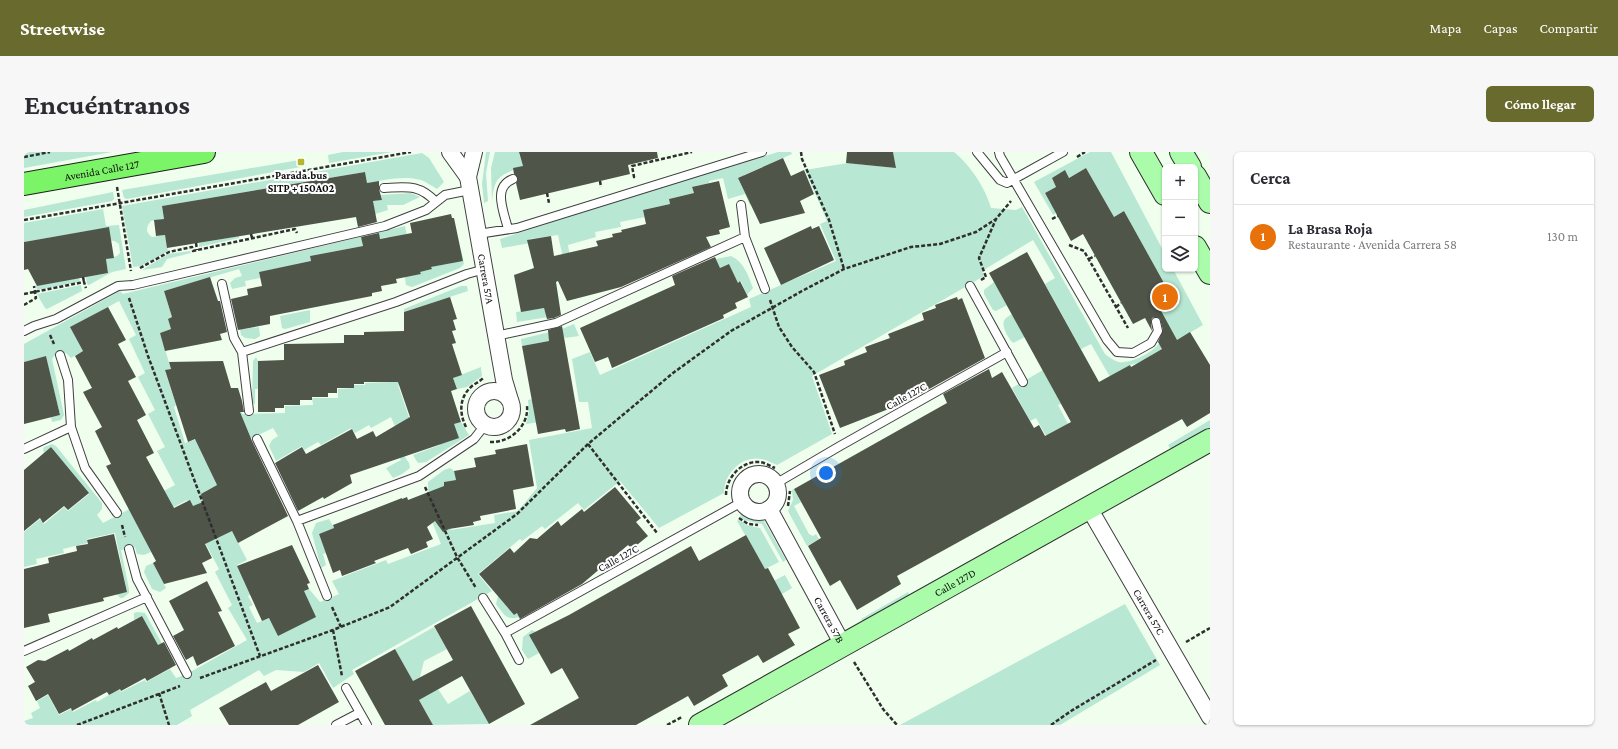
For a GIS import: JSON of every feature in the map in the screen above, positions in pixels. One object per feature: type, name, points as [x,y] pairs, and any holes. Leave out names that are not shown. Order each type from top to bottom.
[{"type":"main road","name":"Avenida Calle 127","points":[[24,184],[204,152]]},
{"type":"street","name":"Carrera 57A","points":[[450,152],[469,183]]},
{"type":"street","name":"Carrera 57A","points":[[474,152],[469,183],[504,380],[512,412],[507,422],[496,427],[485,425]]},
{"type":"street","points":[[1141,152],[1162,189]]},
{"type":"street","points":[[1181,152],[1188,164]]},
{"type":"street","points":[[1198,181],[1210,202]]},
{"type":"street","points":[[1198,252],[1210,273]]},
{"type":"street","points":[[485,425],[477,416],[476,404],[483,394],[498,386],[504,380]]},
{"type":"street","points":[[489,391],[495,390],[501,392],[510,400]]},
{"type":"street","name":"Calle 127D","points":[[700,725],[1210,440]]},
{"type":"street","points":[[761,475],[767,476],[776,486],[777,499],[774,505],[763,512],[757,512],[745,507],[742,502],[740,489],[743,482],[748,478],[761,475]]},
{"type":"street","name":"Carrera 57C","points":[[1089,508],[1173,650],[1210,717]]},
{"type":"street","name":"Carrera 57B","points":[[769,509],[843,645]]},
{"type":"lane","points":[[478,234],[521,227],[762,152]]},
{"type":"lane","points":[[977,152],[1000,180],[1007,183],[1063,152]]},
{"type":"lane","points":[[999,152],[1107,340],[1117,352],[1133,353],[1151,343],[1158,331],[1156,322]]},
{"type":"lane","points":[[508,229],[501,202],[502,190],[505,183],[513,179]]},
{"type":"lane","points":[[24,331],[56,319],[118,286],[129,286],[385,226],[426,210],[445,195],[469,183]]},
{"type":"lane","points":[[384,188],[410,187],[420,189],[436,202]]},
{"type":"lane","points":[[741,205],[745,237],[766,289]]},
{"type":"lane","points":[[496,336],[556,323],[745,237]]},
{"type":"lane","points":[[242,352],[396,302],[467,274],[485,269]]},
{"type":"lane","points":[[222,284],[234,338],[242,352],[249,411]]},
{"type":"lane","points":[[970,286],[1023,382]]},
{"type":"lane","name":"Calle 127C","points":[[776,486],[782,480],[840,446],[1007,352]]},
{"type":"lane","points":[[60,355],[68,380],[71,427],[85,468],[117,513]]},
{"type":"lane","points":[[297,521],[419,476],[474,440],[485,425]]},
{"type":"lane","points":[[24,449],[71,427]]},
{"type":"lane","points":[[258,439],[297,521],[327,596]]},
{"type":"lane","name":"Calle 127C","points":[[505,633],[742,502]]},
{"type":"lane","points":[[129,549],[137,579],[187,674]]},
{"type":"lane","points":[[24,651],[147,597]]},
{"type":"lane","points":[[482,598],[505,633],[520,660]]},
{"type":"lane","points":[[346,688],[358,712],[367,725]]},
{"type":"lane","points":[[336,725],[358,712]]},
{"type":"path","points":[[24,157],[50,152]]},
{"type":"path","points":[[24,220],[411,152]]},
{"type":"path","points":[[628,179],[634,177],[632,166],[652,160],[692,152]]},
{"type":"path","points":[[801,152],[802,159],[829,220],[844,269]]},
{"type":"path","points":[[1072,159],[1085,152]]},
{"type":"path","points":[[600,181],[601,188]]},
{"type":"path","points":[[594,190],[608,185]]},
{"type":"path","points":[[543,205],[550,203],[547,193]]},
{"type":"path","points":[[970,286],[986,276],[979,258],[996,219],[1009,202],[1023,194]]},
{"type":"path","points":[[120,206],[131,270],[129,298],[148,356],[260,656]]},
{"type":"path","points":[[1048,212],[1055,225]]},
{"type":"path","points":[[1052,219],[1058,216]]},
{"type":"path","points":[[197,679],[341,627],[390,606],[517,514],[588,444],[673,373],[731,331],[844,269],[911,247],[940,244],[976,232],[996,219]]},
{"type":"path","points":[[125,271],[140,268],[169,252],[192,247],[193,251],[295,229],[296,233],[300,232],[299,226]]},
{"type":"path","points":[[196,243],[198,250]]},
{"type":"path","points":[[1066,244],[1084,251],[1128,328]]},
{"type":"path","points":[[1089,259],[1095,256]]},
{"type":"path","points":[[83,277],[85,288],[92,285]]},
{"type":"path","points":[[24,294],[84,282]]},
{"type":"path","points":[[24,305],[36,298],[34,286]]},
{"type":"path","points":[[123,297],[129,298],[136,296]]},
{"type":"path","points":[[1116,307],[1121,304]]},
{"type":"path","points":[[772,308],[779,327],[792,347],[814,372],[840,446]]},
{"type":"path","points":[[56,331],[49,335],[60,355]]},
{"type":"path","points":[[588,444],[655,531],[667,543]]},
{"type":"path","points":[[419,476],[457,557],[482,598]]},
{"type":"path","points":[[117,513],[129,549]]},
{"type":"path","points":[[327,596],[341,627]]},
{"type":"path","points":[[1051,725],[1071,711],[1210,628]]},
{"type":"path","points":[[333,630],[343,681],[346,688]]},
{"type":"path","name":"Carrera 57B","points":[[843,645],[883,709],[897,725]]},
{"type":"path","points":[[77,725],[184,684]]},
{"type":"path","points":[[159,694],[169,725]]},
{"type":"green space","points":[[24,152],[112,152],[24,168]]},
{"type":"green space","points":[[343,152],[392,152],[329,163],[328,155]]},
{"type":"green space","points":[[486,152],[490,152],[486,173],[488,201],[484,203],[482,184]]},
{"type":"green space","points":[[495,152],[521,152],[519,153],[523,166],[500,178],[494,187],[492,203],[491,168]]},
{"type":"green space","points":[[778,152],[791,152],[792,154],[744,175],[756,202],[750,205],[745,194],[728,199],[723,178],[709,181],[709,183],[692,188],[694,193],[669,199],[670,204],[643,210],[645,217],[620,222],[621,227],[595,232],[596,237],[568,245],[572,268],[568,281],[558,235],[529,239],[530,243],[502,248],[500,239]]},
{"type":"green space","points":[[893,152],[954,152],[966,163],[981,184],[991,208],[1016,210],[1022,207],[1105,354],[1115,361],[1124,362],[1138,358],[1156,347],[1164,334],[1160,309],[1174,301],[1124,211],[1114,217],[1086,168],[1069,178],[1065,171],[1052,178],[1056,187],[1045,193],[1056,213],[1053,215],[1034,182],[1090,152],[1111,152],[1162,248],[1162,272],[1175,272],[1203,325],[1138,363],[1130,365],[1110,377],[1091,344],[1081,349],[1045,284],[1055,278],[1033,240],[982,271],[984,276],[812,376],[832,434],[777,465],[764,459],[755,458],[741,463],[731,472],[727,479],[724,493],[659,528],[620,481],[584,510],[578,503],[545,529],[542,526],[522,541],[520,539],[478,574],[492,591],[352,670],[354,674],[333,688],[319,663],[304,672],[276,670],[264,676],[259,670],[190,710],[192,716],[177,725],[24,725],[24,721],[33,718],[31,713],[40,708],[37,701],[48,695],[59,715],[71,709],[73,712],[96,700],[97,702],[119,689],[121,692],[145,680],[146,682],[170,669],[176,678],[187,674],[247,640],[228,608],[232,605],[215,572],[219,569],[202,537],[205,535],[187,500],[138,526],[151,552],[144,555],[137,554],[135,547],[121,550],[129,589],[129,593],[123,598],[120,598],[117,594],[127,592],[115,533],[87,539],[87,543],[63,549],[64,553],[36,559],[37,564],[24,567],[24,532],[40,519],[44,524],[64,507],[68,511],[89,494],[51,447],[44,453],[44,447],[52,444],[56,446],[102,503],[102,509],[97,515],[103,523],[175,485],[157,451],[165,447],[148,414],[155,410],[138,377],[145,373],[129,339],[136,335],[119,301],[71,327],[83,351],[71,358],[66,353],[54,356],[52,359],[64,415],[61,420],[52,422],[51,417],[60,415],[46,356],[24,362],[24,344],[120,291],[123,294],[405,226],[407,236],[389,241],[388,237],[362,242],[363,246],[310,256],[311,262],[259,272],[260,278],[245,281],[246,286],[232,289],[230,283],[235,278],[242,276],[239,269],[164,291],[172,317],[168,319],[171,329],[160,333],[171,369],[165,371],[176,405],[174,407],[185,443],[237,426],[241,405],[242,414],[285,413],[285,406],[313,405],[312,398],[338,398],[338,389],[354,388],[354,385],[365,385],[365,383],[391,382],[391,376],[407,382],[398,385],[412,426],[397,431],[391,417],[371,428],[369,425],[355,433],[351,428],[321,445],[318,442],[304,450],[302,446],[276,461],[269,446],[272,440],[278,436],[273,428],[206,460],[217,485],[206,491],[232,531],[247,560],[237,565],[239,570],[259,590],[248,596],[253,605],[249,607],[257,623],[269,618],[304,591],[309,589],[320,602],[339,594],[332,581],[386,560],[388,564],[441,544],[429,514],[428,482],[444,470],[450,468],[454,471],[456,480],[444,482],[451,530],[495,523],[494,515],[518,511],[537,488],[529,440],[592,428],[588,402],[579,402],[572,359],[590,352],[600,375],[751,307],[749,299],[836,261],[820,224],[827,221],[805,170],[848,163],[896,168]]},
{"type":"green space","points":[[422,153],[429,158],[444,182],[437,189],[421,180],[408,178],[394,178],[367,183],[365,172],[162,206],[164,219],[151,221],[147,229],[148,233],[152,237],[165,235],[168,251],[141,266],[133,267],[122,206]]},
{"type":"green space","points":[[305,159],[306,166],[127,199],[124,198],[122,190]]},
{"type":"green space","points":[[113,192],[114,199],[112,201],[24,217],[24,210]]},
{"type":"green space","points":[[411,193],[420,197],[403,205],[387,205],[388,210],[375,214],[373,201],[382,200],[381,195]]},
{"type":"green space","points":[[103,209],[106,226],[119,225],[126,269],[112,272],[89,285],[87,284],[86,277],[108,273],[106,259],[117,256],[120,253],[119,244],[117,242],[111,240],[101,241],[99,229],[24,242],[24,223]]},
{"type":"green space","points":[[239,236],[239,238],[199,247],[199,243]]},
{"type":"green space","points":[[461,250],[464,264],[460,268],[412,287],[406,285],[403,265],[410,276],[420,274],[420,272],[431,269],[431,267],[451,263],[449,253]]},
{"type":"green space","points":[[190,251],[191,253],[167,259],[162,267],[142,270],[168,254]]},
{"type":"green space","points":[[731,256],[742,265],[749,278],[753,288],[747,295],[741,281],[738,283],[729,264],[720,268],[716,259]]},
{"type":"green space","points":[[79,278],[80,282],[37,290],[36,286]]},
{"type":"green space","points":[[994,282],[1007,305],[996,311],[993,310],[984,294],[984,290]]},
{"type":"green space","points":[[81,285],[82,291],[47,309],[37,294]]},
{"type":"green space","points":[[461,286],[467,286],[468,291],[404,312],[404,309]]},
{"type":"green space","points":[[544,308],[544,310],[559,308],[561,315],[517,322],[516,312]]},
{"type":"green space","points":[[237,309],[239,309],[243,329],[259,327],[260,336],[255,339],[245,338],[241,335]]},
{"type":"green space","points":[[310,310],[310,322],[285,329],[282,328],[280,316]]},
{"type":"green space","points":[[1012,314],[1025,337],[1013,343],[1007,335],[1003,325],[1004,320]]},
{"type":"green space","points":[[574,324],[579,336],[549,338],[549,341],[522,346],[521,339],[562,329]]},
{"type":"green space","points":[[256,357],[258,361],[258,389],[255,389],[255,404],[252,403],[253,361]]},
{"type":"green space","points":[[481,367],[482,376],[467,387],[457,389],[453,378]]},
{"type":"green space","points":[[1043,370],[1061,404],[1058,405],[1068,424],[1046,436],[1036,418],[1030,421],[1012,388]]},
{"type":"green space","points":[[532,399],[540,422],[526,424],[529,412],[528,400]]},
{"type":"green space","points":[[1210,420],[1210,428],[1171,450],[1168,445]]},
{"type":"green space","points":[[461,422],[469,435],[426,462],[418,463],[413,455],[440,445],[440,442],[454,424]]},
{"type":"green space","points":[[394,441],[409,463],[410,468],[393,478],[386,468],[401,460],[391,442]]},
{"type":"green space","points":[[794,489],[801,502],[794,506],[809,534],[813,536],[816,534],[819,539],[807,546],[788,511],[793,500],[792,490]]},
{"type":"green space","points":[[742,512],[750,518],[763,519],[786,560],[783,562],[762,524],[744,520],[740,516]]},
{"type":"green space","points":[[329,519],[334,528],[319,534],[326,553],[323,554],[326,565],[321,568],[312,533],[316,523]]},
{"type":"green space","points":[[739,519],[746,525],[760,528],[779,562],[765,569],[737,521]]},
{"type":"green space","points":[[153,563],[166,588],[160,592],[152,589],[144,572],[146,566]]},
{"type":"green space","points":[[785,575],[792,588],[782,594],[762,587]]},
{"type":"green space","points":[[908,592],[910,597],[863,622],[861,619]]},
{"type":"green space","points":[[498,596],[514,615],[521,609],[523,616],[510,618],[504,615],[496,604]]},
{"type":"green space","points":[[1125,604],[1160,665],[1060,725],[900,725]]},
{"type":"green space","points":[[134,613],[145,613],[174,665],[170,668],[142,616],[134,620]]},
{"type":"green space","points":[[434,627],[447,649],[424,661],[420,677],[413,681],[395,649]]},
{"type":"green space","points":[[532,630],[536,632],[530,636],[539,653],[528,659],[522,650],[523,637]]},
{"type":"green space","points":[[438,689],[448,704],[470,691],[489,724],[433,725],[419,700]]},
{"type":"building","points":[[519,152],[657,152],[658,158],[628,165],[630,174],[520,200],[516,183],[518,179],[514,174],[513,168],[523,166]]},
{"type":"building","points":[[847,152],[893,152],[896,168],[846,163]]},
{"type":"building","points":[[783,158],[791,176],[804,170],[814,194],[800,201],[805,213],[760,224],[738,178]]},
{"type":"building","points":[[1086,168],[1114,217],[1124,211],[1174,301],[1160,309],[1177,340],[1190,332],[1210,365],[1210,413],[1187,427],[1182,419],[897,576],[901,584],[857,610],[840,580],[830,586],[808,546],[821,538],[794,489],[947,403],[943,394],[989,369],[992,378],[1002,372],[1034,428],[1039,425],[1045,436],[1071,422],[989,273],[1027,252],[1099,382],[1130,365],[1131,367],[1162,349],[1158,342],[1163,330],[1160,319],[1155,317],[1152,318],[1152,331],[1145,318],[1133,324],[1083,234],[1071,241],[1045,193],[1056,187],[1052,178],[1065,170],[1069,178]]},
{"type":"building","points":[[365,172],[367,183],[379,181],[379,189],[382,200],[373,201],[377,222],[358,227],[356,217],[167,248],[165,235],[156,236],[154,220],[164,219],[162,206]]},
{"type":"building","points":[[719,181],[730,227],[719,230],[720,234],[706,237],[711,247],[621,287],[567,301],[558,281],[556,282],[561,315],[547,319],[544,308],[521,312],[514,275],[534,268],[527,240],[551,236],[554,256],[598,246],[596,241],[613,237],[612,234],[622,232],[621,230],[646,224],[643,210],[670,204],[669,199],[694,193],[692,187]]},
{"type":"building","points":[[451,214],[452,218],[454,218],[463,261],[431,267],[432,269],[420,272],[421,274],[396,279],[397,283],[381,286],[382,291],[372,293],[372,296],[270,316],[270,324],[238,330],[231,299],[248,295],[247,289],[262,286],[259,272],[311,261],[310,256],[363,246],[361,237],[379,233],[380,239],[412,233],[410,223]]},
{"type":"building","points":[[811,226],[812,229],[819,226],[834,260],[781,285],[764,248]]},
{"type":"building","points":[[109,227],[114,258],[106,259],[108,273],[37,286],[28,269],[24,270],[24,242]]},
{"type":"building","points":[[715,257],[720,268],[729,264],[738,283],[740,281],[748,297],[735,303],[737,308],[723,315],[724,318],[612,368],[608,357],[595,362],[580,328],[675,285],[672,276]]},
{"type":"building","points":[[210,277],[218,301],[220,301],[227,332],[220,334],[222,340],[165,351],[160,333],[171,329],[168,319],[172,317],[164,291]]},
{"type":"building","points":[[450,297],[457,319],[453,320],[456,330],[452,331],[456,343],[452,344],[462,375],[453,378],[457,389],[451,391],[461,422],[454,424],[459,438],[350,475],[352,483],[324,499],[323,497],[298,511],[275,463],[302,447],[306,454],[352,429],[357,439],[373,431],[376,437],[410,417],[398,382],[364,382],[364,384],[354,384],[354,388],[337,388],[337,393],[328,393],[328,397],[312,397],[312,400],[300,400],[300,405],[284,405],[284,408],[275,408],[275,412],[258,412],[258,361],[284,360],[284,344],[344,343],[344,335],[364,335],[364,332],[404,331],[404,312]]},
{"type":"building","points":[[957,297],[958,300],[962,298],[985,358],[904,403],[840,428],[819,375],[845,365],[844,361],[867,352],[865,347],[890,338],[888,334],[924,320],[922,313],[936,308],[935,305]]},
{"type":"building","points":[[108,307],[126,340],[118,344],[136,377],[128,381],[146,415],[137,420],[154,453],[146,457],[174,508],[190,500],[193,506],[203,502],[201,494],[217,485],[195,439],[188,442],[165,370],[171,369],[169,362],[223,361],[231,388],[238,388],[244,412],[240,412],[252,441],[288,516],[238,543],[232,531],[205,544],[212,558],[202,563],[207,573],[164,584],[153,563],[156,561],[106,466],[111,464],[95,431],[102,427],[83,392],[92,388],[75,356],[83,351],[70,327]]},
{"type":"building","points":[[562,326],[580,429],[566,432],[565,429],[538,434],[522,346],[549,341],[548,330]]},
{"type":"building","points":[[46,356],[60,415],[24,424],[24,362]]},
{"type":"building","points":[[527,444],[534,486],[513,490],[516,509],[480,516],[481,520],[473,522],[474,525],[449,529],[443,532],[435,521],[427,527],[433,539],[426,542],[428,547],[411,554],[408,548],[374,561],[376,563],[342,576],[340,570],[333,573],[319,534],[334,528],[333,525],[402,498],[407,497],[408,500],[444,486],[444,482],[456,480],[454,471],[476,467],[474,458],[496,454],[495,450]]},
{"type":"building","points":[[51,447],[89,493],[68,510],[64,506],[43,523],[40,518],[24,531],[24,470]]},
{"type":"building","points":[[615,487],[641,518],[636,522],[648,536],[632,549],[628,545],[582,584],[520,619],[517,613],[514,615],[479,574],[510,548],[514,553],[530,538],[537,539],[558,521],[561,526],[582,509],[584,512]]},
{"type":"building","points":[[114,534],[127,592],[103,598],[104,601],[48,614],[50,622],[24,628],[24,569],[49,563],[48,558],[77,551],[76,546],[88,544],[87,540]]},
{"type":"building","points":[[746,535],[765,569],[768,568],[800,628],[788,634],[795,645],[763,663],[758,655],[722,675],[728,686],[694,706],[688,696],[636,725],[530,725],[579,698],[562,668],[551,674],[529,635],[569,615],[691,546],[699,561]]},
{"type":"building","points":[[292,545],[310,583],[307,584],[309,589],[304,591],[316,617],[278,636],[269,618],[262,621],[237,566]]},
{"type":"building","points":[[207,581],[222,611],[218,612],[235,646],[197,666],[193,656],[186,660],[173,636],[184,630],[169,601]]},
{"type":"building","points":[[471,606],[525,704],[489,724],[462,676],[419,700],[433,725],[385,725],[355,671],[395,649],[413,681],[453,660],[434,626]]},
{"type":"building","points":[[142,616],[158,645],[164,642],[176,665],[147,681],[145,678],[121,691],[120,689],[109,695],[107,692],[72,711],[71,708],[59,714],[48,694],[36,701],[28,686],[35,682],[26,667],[38,660],[45,661],[68,649],[69,651],[92,638],[93,640],[117,627],[118,629]]},
{"type":"building","points":[[318,665],[339,702],[298,725],[229,725],[219,708],[266,682],[271,691]]},
{"type":"place","name":"Parada.bus SITP + 150A02","points":[[301,162]]},
{"type":"place","name":"La Brasa Roja","points":[[1165,297]]}]
